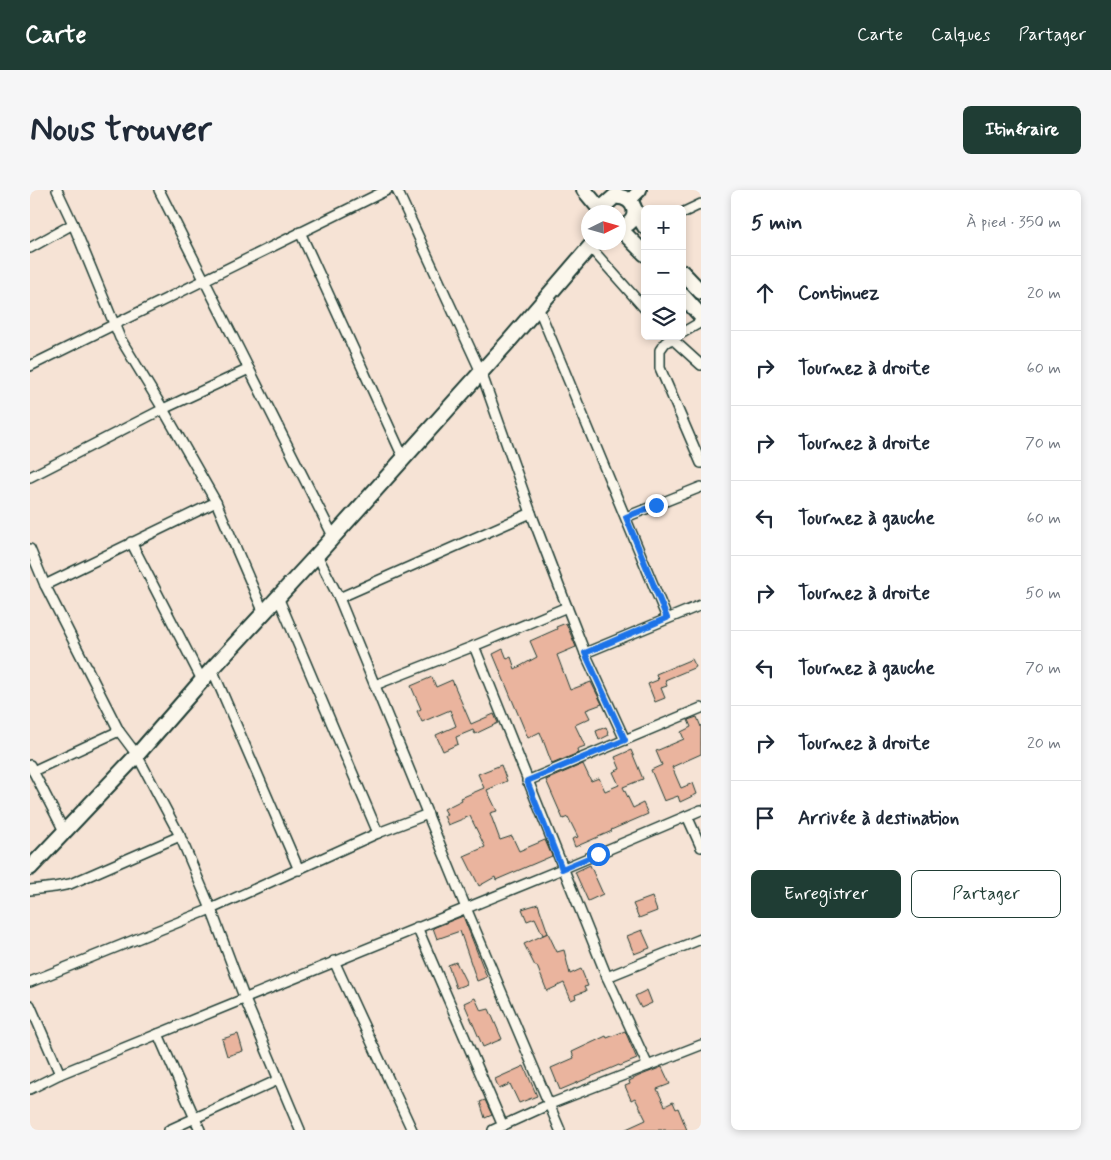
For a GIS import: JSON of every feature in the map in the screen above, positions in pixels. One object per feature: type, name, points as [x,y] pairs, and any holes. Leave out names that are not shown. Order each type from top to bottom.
[{"type":"main road","points":[[584,190],[596,205]]},
{"type":"main road","points":[[607,205],[609,200],[625,199],[640,190]]},
{"type":"main road","points":[[625,199],[641,221]]},
{"type":"main road","points":[[625,199],[633,220],[626,226]]},
{"type":"main road","points":[[626,235],[641,250]]},
{"type":"main road","points":[[30,868],[137,755],[212,668],[318,554],[588,250]]},
{"type":"main road","points":[[686,276],[701,292]]},
{"type":"main road","points":[[686,299],[701,316]]},
{"type":"street","points":[[57,190],[120,338],[216,502],[264,613]]},
{"type":"street","points":[[159,190],[333,536]]},
{"type":"street","points":[[30,366],[387,190]]},
{"type":"street","points":[[397,190],[481,372],[530,513],[585,653],[625,740]]},
{"type":"street","points":[[686,211],[701,204]]},
{"type":"street","points":[[30,248],[73,224]]},
{"type":"street","points":[[300,232],[403,458]]},
{"type":"street","points":[[596,250],[641,304]]},
{"type":"street","points":[[538,307],[667,618]]},
{"type":"street","points":[[686,330],[701,322]]},
{"type":"street","points":[[669,340],[660,350],[660,368],[701,463]]},
{"type":"street","points":[[675,340],[701,365]]},
{"type":"street","points":[[30,477],[163,409],[249,369]]},
{"type":"street","points":[[626,517],[701,487]]},
{"type":"street","points":[[45,585],[216,502]]},
{"type":"street","points":[[339,598],[530,513]]},
{"type":"street","points":[[131,542],[202,680]]},
{"type":"street","points":[[30,549],[45,585],[119,731],[137,755],[180,836],[211,909],[244,997],[300,1130]]},
{"type":"street","points":[[318,554],[339,598],[466,908],[560,1130]]},
{"type":"street","points":[[278,597],[378,833]]},
{"type":"street","points":[[585,653],[701,605]]},
{"type":"street","points":[[375,685],[474,646],[567,606]]},
{"type":"street","points":[[474,646],[562,869],[607,977],[648,1066]]},
{"type":"street","points":[[212,668],[299,870]]},
{"type":"street","points":[[527,781],[701,708]]},
{"type":"street","points":[[64,831],[32,768],[119,731]]},
{"type":"street","points":[[30,1089],[60,1074],[244,997],[562,869],[701,810]]},
{"type":"street","points":[[30,982],[211,909],[378,833],[428,814]]},
{"type":"street","points":[[687,816],[701,847]]},
{"type":"street","points":[[30,890],[70,884],[180,836]]},
{"type":"street","points":[[417,927],[503,1126]]},
{"type":"street","points":[[607,977],[701,939]]},
{"type":"street","points":[[334,961],[412,1130]]},
{"type":"street","points":[[30,1005],[60,1074]]},
{"type":"street","points":[[158,1034],[200,1130]]},
{"type":"street","points":[[493,1130],[550,1104],[701,1045]]},
{"type":"street","points":[[169,1130],[278,1080]]},
{"type":"building","points":[[566,623],[576,647],[557,655],[570,690],[591,682],[602,704],[586,710],[590,718],[575,725],[585,746],[577,749],[578,753],[552,764],[540,732],[528,738],[493,654],[503,649],[507,659],[511,657],[515,669],[537,657],[530,641]]},
{"type":"building","points":[[692,659],[696,667],[665,680],[667,686],[661,688],[665,698],[655,702],[648,684],[658,680],[656,674]]},
{"type":"building","points":[[432,677],[436,687],[452,680],[471,724],[494,714],[498,723],[475,734],[473,730],[456,737],[458,744],[443,751],[436,735],[456,726],[450,710],[422,722],[417,711],[421,709],[411,686]]},
{"type":"building","points":[[697,717],[701,727],[701,754],[672,767],[681,788],[693,783],[697,794],[680,802],[678,796],[664,801],[651,770],[662,765],[656,751],[684,739],[681,732],[691,727],[688,720]]},
{"type":"building","points":[[606,727],[609,735],[599,740],[596,731]]},
{"type":"building","points":[[631,750],[643,779],[623,787],[633,808],[643,803],[648,814],[575,847],[572,839],[578,837],[568,817],[563,819],[546,780],[583,764],[591,781],[599,778],[605,791],[619,785],[613,772],[620,769],[615,757]]},
{"type":"building","points":[[501,765],[507,781],[487,790],[497,811],[490,813],[500,840],[512,836],[519,851],[545,840],[552,856],[496,880],[495,877],[479,886],[464,856],[485,847],[470,816],[448,825],[444,816],[447,814],[444,809],[462,800],[461,798],[484,788],[478,774]]},
{"type":"building","points":[[590,865],[603,894],[588,901],[575,872]]},
{"type":"building","points":[[652,897],[657,911],[639,918],[633,904]]},
{"type":"building","points":[[538,904],[548,933],[543,935],[535,918],[527,921],[522,909]]},
{"type":"building","points":[[463,916],[487,977],[477,981],[460,931],[437,939],[433,928]]},
{"type":"building","points":[[642,930],[650,948],[634,954],[627,936]]},
{"type":"building","points":[[548,933],[557,952],[564,950],[570,974],[581,969],[588,986],[584,987],[586,991],[575,995],[576,998],[571,1000],[564,983],[547,991],[537,966],[535,966],[524,944]]},
{"type":"building","points":[[456,962],[467,984],[456,988],[448,965]]},
{"type":"building","points":[[647,990],[652,1003],[641,1008],[635,996]]},
{"type":"building","points":[[475,998],[481,1011],[489,1009],[502,1039],[483,1047],[464,1003]]},
{"type":"building","points":[[625,1031],[637,1059],[560,1090],[551,1068],[574,1058],[572,1052],[606,1036],[607,1038]]},
{"type":"building","points":[[238,1034],[243,1051],[227,1056],[222,1039]]},
{"type":"building","points":[[524,1066],[537,1096],[519,1103],[510,1084],[499,1089],[495,1079]]},
{"type":"building","points":[[662,1067],[670,1084],[657,1089],[665,1106],[673,1102],[676,1109],[678,1108],[687,1130],[624,1130],[646,1120],[635,1098],[631,1100],[625,1086],[630,1084],[629,1081]]},
{"type":"building","points":[[485,1100],[492,1115],[485,1118],[480,1102]]},
{"type":"route","points":[[598,854],[562,869],[527,781],[625,740],[585,653],[667,618],[626,517],[656,505]]}]
